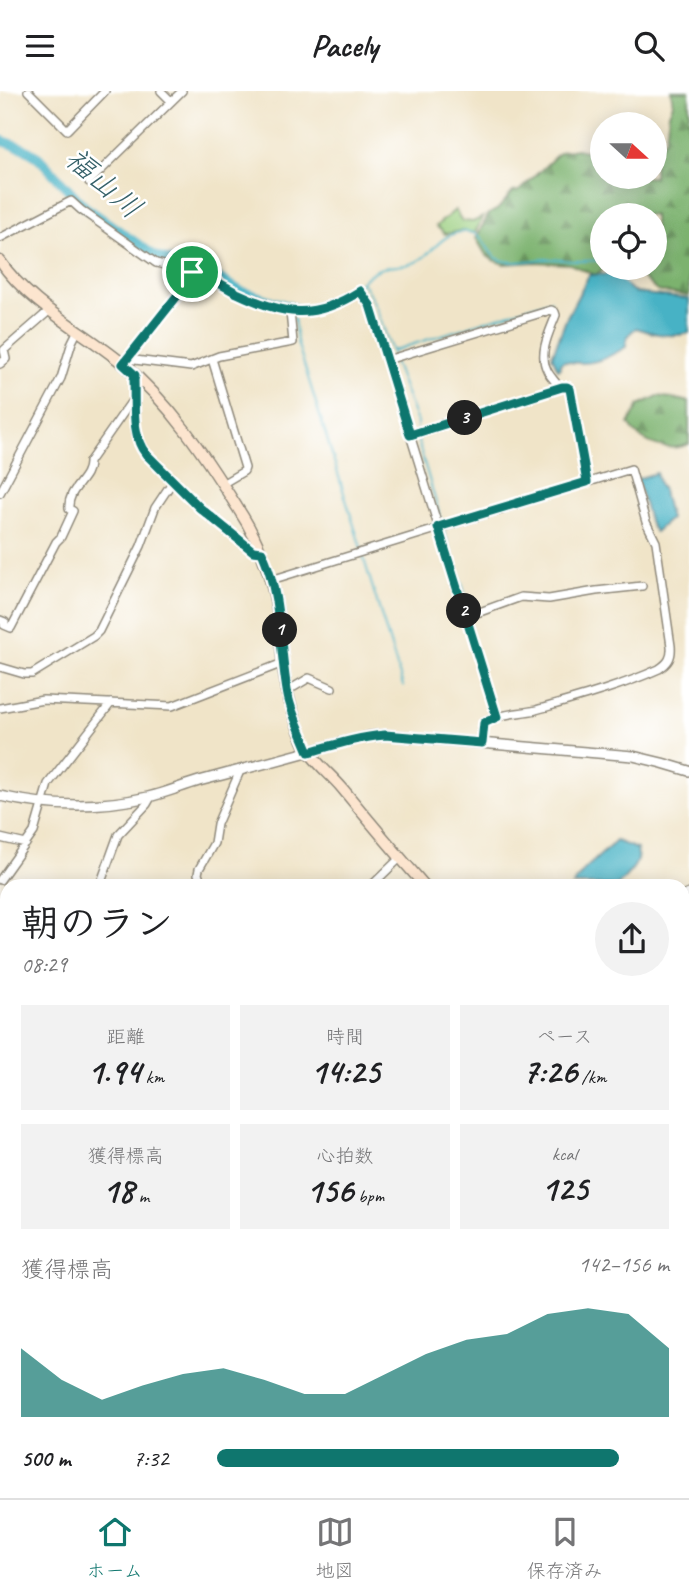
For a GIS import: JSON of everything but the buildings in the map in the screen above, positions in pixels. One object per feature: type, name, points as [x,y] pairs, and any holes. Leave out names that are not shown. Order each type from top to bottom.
[{"type":"main road","points":[[2,266],[50,310],[125,361],[178,419],[248,523],[262,552],[278,615],[287,689],[292,710],[309,752],[419,879]]},
{"type":"street","points":[[28,91],[67,130],[105,91]]},
{"type":"street","points":[[161,91],[171,101]]},
{"type":"street","points":[[89,182],[181,91]]},
{"type":"street","points":[[0,238],[71,201],[156,263],[208,277],[247,297],[290,312],[329,306],[360,291],[370,305],[497,717]]},
{"type":"street","points":[[125,361],[177,296],[192,272]]},
{"type":"street","points":[[0,364],[5,359],[4,350],[50,310]]},
{"type":"street","points":[[387,360],[551,310],[555,311],[556,315],[547,341],[544,361],[559,389]]},
{"type":"street","points":[[125,361],[191,367],[212,359],[293,342],[290,312]]},
{"type":"street","points":[[0,493],[61,377],[78,330]]},
{"type":"street","points":[[212,359],[245,468],[222,484]]},
{"type":"street","points":[[135,375],[136,431],[139,444],[146,454],[206,513],[253,551],[262,552]]},
{"type":"street","points":[[410,435],[567,387],[570,389],[587,482]]},
{"type":"street","points":[[0,620],[10,628],[73,511],[69,509],[68,499],[89,468],[89,461],[131,402],[135,401]]},
{"type":"street","points":[[271,580],[631,469],[646,521],[656,542],[672,654],[659,669],[602,692],[497,717],[484,723],[482,743]]},
{"type":"street","points":[[0,667],[24,674],[36,673],[99,631],[141,546],[155,508],[173,481]]},
{"type":"street","points":[[466,617],[521,597],[542,599],[642,586]]},
{"type":"street","points":[[0,708],[43,700],[172,706],[283,663]]},
{"type":"street","points":[[287,689],[309,678],[332,688]]},
{"type":"street","points":[[1,879],[34,832],[48,784],[111,703]]},
{"type":"street","points":[[0,796],[64,805],[126,801],[151,797],[184,785],[348,741],[377,736],[633,756],[689,771]]},
{"type":"street","points":[[200,879],[199,869],[214,843],[217,824],[240,771]]},
{"type":"street","points":[[102,879],[118,835],[151,797]]},
{"type":"street","points":[[0,838],[26,844]]},
{"type":"street","points":[[378,879],[400,858]]},
{"type":"green space","points":[[671,91],[689,91],[689,189],[685,209],[689,210],[689,296],[657,291],[645,280],[667,280],[667,203],[590,203],[590,273],[570,264],[504,264],[486,255],[476,238],[489,214],[498,209],[513,192],[519,191],[560,152],[577,149],[590,152],[590,189],[667,189],[667,129],[673,104]]},
{"type":"green space","points":[[455,210],[462,221],[473,222],[483,217],[475,233],[460,231],[445,234],[436,226]]},
{"type":"green space","points":[[658,396],[689,402],[689,444],[677,447],[657,445],[638,436],[629,424],[639,405]]},
{"type":"water","points":[[589,275],[590,280],[619,280],[636,293],[689,299],[689,333],[662,335],[636,328],[628,336],[626,347],[618,352],[589,363],[564,361],[558,369],[552,356],[567,317]]},
{"type":"water","points":[[656,473],[670,519],[655,532],[650,524],[637,479]]},
{"type":"water","points":[[616,841],[637,849],[637,860],[633,869],[624,879],[578,879]]},
{"type":"waterway","name":"福山川","points":[[0,140],[38,157],[84,206],[156,257],[210,273],[240,291],[294,308]]},
{"type":"waterway","points":[[294,309],[316,306],[337,298],[379,269],[416,262],[443,239],[460,232],[476,234],[491,253],[501,260],[590,260]]},
{"type":"waterway","points":[[619,280],[625,287]]},
{"type":"waterway","points":[[361,281],[375,306],[392,351],[551,300]]},
{"type":"waterway","points":[[294,318],[297,342],[361,548]]},
{"type":"waterway","points":[[392,351],[393,357]]},
{"type":"waterway","points":[[394,362],[417,422],[417,429]]},
{"type":"waterway","points":[[416,435],[442,523]]},
{"type":"waterway","points":[[443,529],[471,611]]},
{"type":"waterway","points":[[362,553],[403,686]]},
{"type":"route","points":[[192,272],[247,297],[290,312],[313,311],[360,291],[370,305],[410,435],[562,387],[570,389],[587,482],[438,527],[497,717],[484,723],[482,743],[385,735],[370,736],[309,752],[289,699],[278,615],[262,552],[253,551],[200,508],[139,444],[136,431],[135,375],[123,364],[177,296],[192,272]]}]
